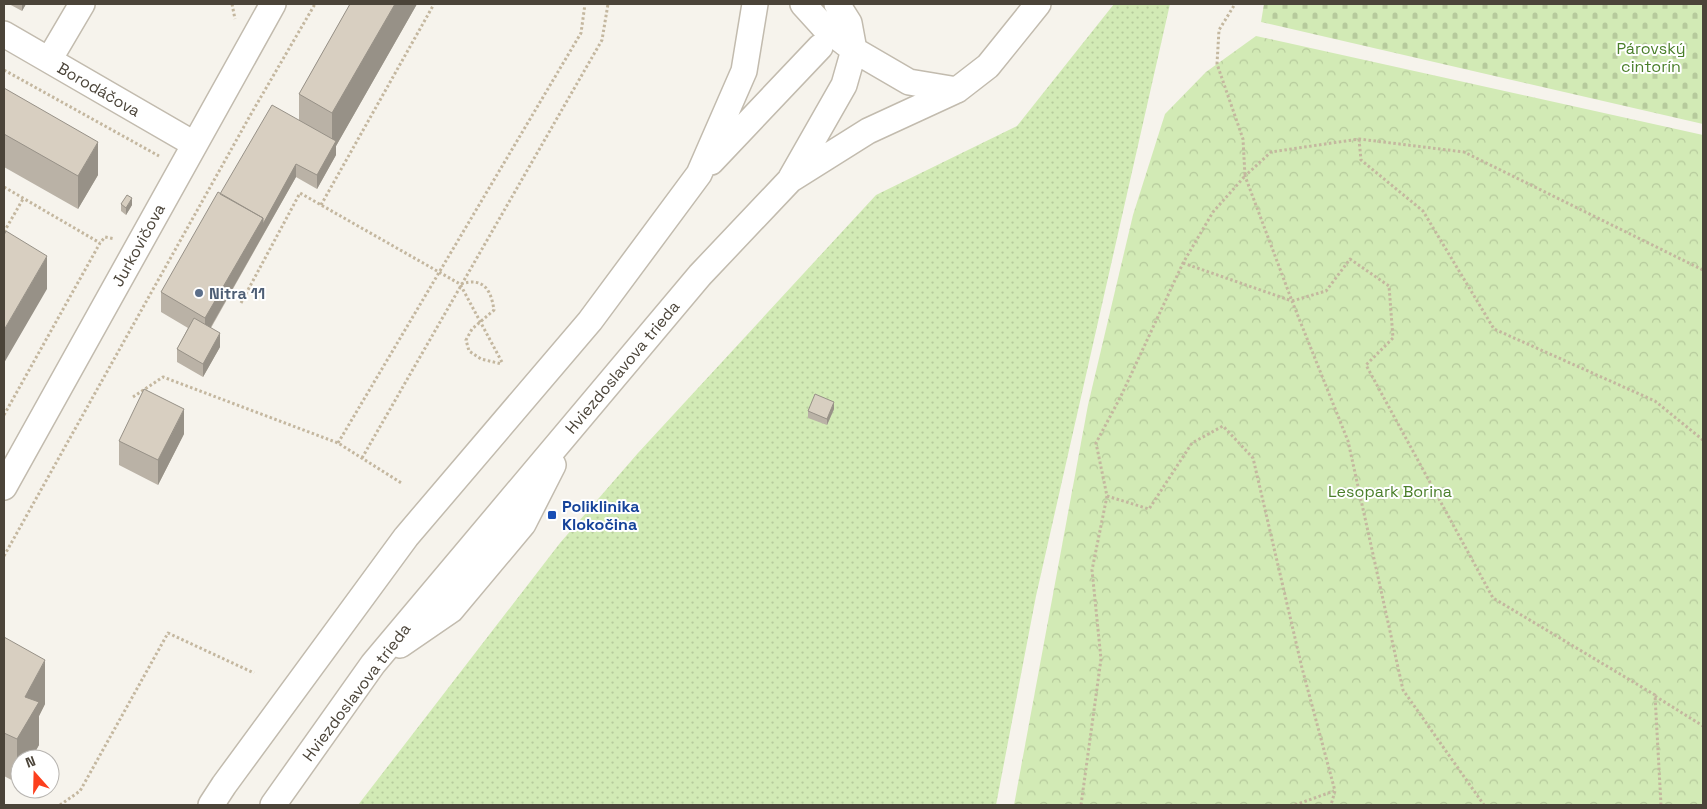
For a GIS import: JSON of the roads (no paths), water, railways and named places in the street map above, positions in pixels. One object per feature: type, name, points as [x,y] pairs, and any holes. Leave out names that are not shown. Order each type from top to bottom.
[{"type":"street","points":[[50,60],[82,4]]},
{"type":"street","name":"Jurkovičova","points":[[4,487],[273,4]]},
{"type":"street","points":[[699,174],[744,71],[755,4]]},
{"type":"street","points":[[803,4],[822,26],[854,50],[909,82],[957,90]]},
{"type":"street","points":[[790,180],[844,85],[854,50],[849,23],[837,4]]},
{"type":"street","name":"Hviezdoslavova trieda","points":[[273,805],[373,664],[700,275],[790,180],[868,131],[957,90],[988,66],[1038,4]]},
{"type":"street","name":"Borodáčova","points":[[4,34],[194,144]]},
{"type":"street","points":[[211,805],[406,537],[590,321],[699,174],[820,47]]},
{"type":"place","name":"Nitra 11","points":[[199,293]]},
{"type":"place","name":"Poliklinika Klokočina","points":[[552,515]]},
{"type":"park label","name":"Párovský cintorín","points":[[1651,57]]},
{"type":"park label","name":"Lesopark Borina","points":[[1390,491]]}]
